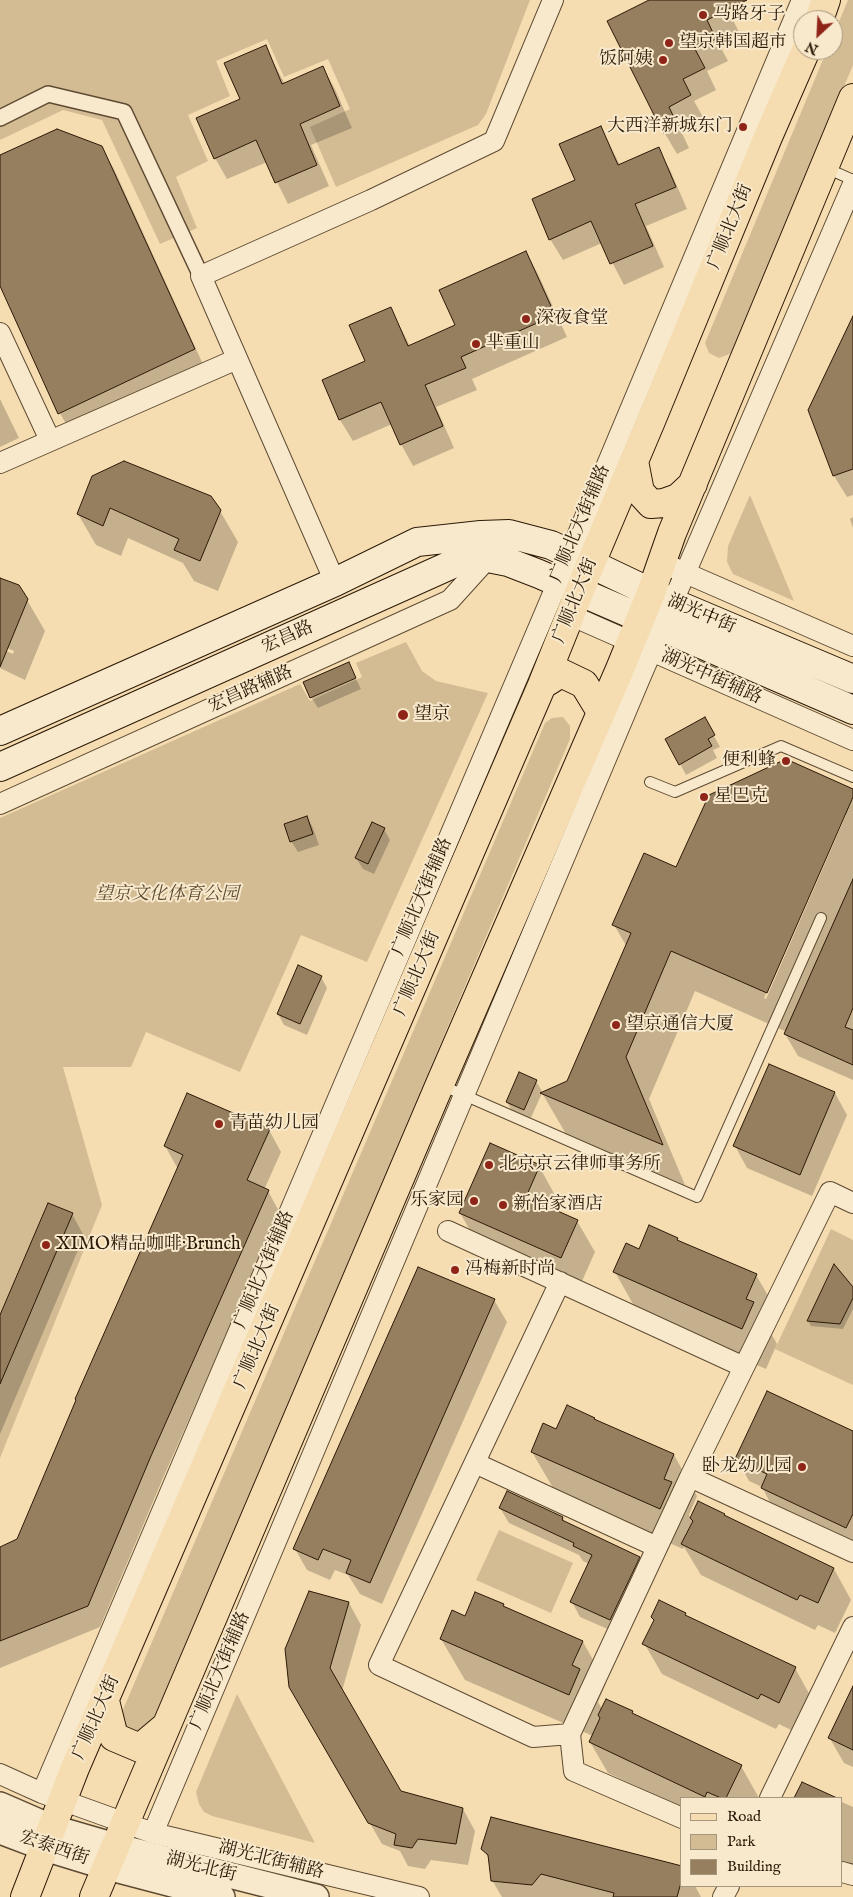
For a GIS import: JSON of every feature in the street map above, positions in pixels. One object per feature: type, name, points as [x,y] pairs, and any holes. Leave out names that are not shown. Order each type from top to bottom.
[{"type":"main road","name":"广顺北大街","points":[[25,1897],[49,1838],[53,1796],[105,1701],[542,685],[569,596],[570,553],[634,461],[802,60]]},
{"type":"main road","points":[[94,1897],[440,1084],[601,712],[646,635],[662,598],[673,568],[693,484],[853,98]]},
{"type":"main road","points":[[634,461],[640,492],[651,504],[664,503],[678,498],[693,484]]},
{"type":"main road","name":"宏昌路","points":[[0,731],[335,582],[417,542],[509,534],[570,553]]},
{"type":"main road","name":"湖光中街","points":[[570,553],[662,598],[853,679]]},
{"type":"main road","name":"宏昌路","points":[[0,766],[455,563],[488,558],[508,562],[569,596]]},
{"type":"main road","name":"湖光中街","points":[[569,596],[646,635],[853,710]]},
{"type":"main road","points":[[542,685],[561,673],[584,684],[601,712]]},
{"type":"main road","points":[[105,1701],[114,1737],[140,1748],[167,1724]]},
{"type":"street","points":[[201,276],[371,200],[494,141],[552,0]]},
{"type":"street","name":"广顺北大街辅路","points":[[570,553],[802,0]]},
{"type":"street","points":[[0,118],[48,94],[124,112],[201,276],[335,582]]},
{"type":"street","points":[[853,184],[848,214],[673,568],[853,646]]},
{"type":"street","points":[[811,198],[848,214]]},
{"type":"street","points":[[0,333],[50,440]]},
{"type":"street","points":[[0,463],[237,359]]},
{"type":"street","name":"宏昌路辅路","points":[[0,804],[450,600],[488,558]]},
{"type":"street","name":"广顺北大街辅路","points":[[53,1796],[569,596]]},
{"type":"street","name":"广顺北大街辅路","points":[[153,1833],[464,1095],[646,635]]},
{"type":"street","name":"湖光中街辅路","points":[[646,635],[853,740]]},
{"type":"street","points":[[680,1817],[574,1771],[570,1734],[690,1477],[830,1192],[853,1203]]},
{"type":"street","points":[[448,1231],[744,1367]]},
{"type":"street","points":[[560,1282],[378,1665],[533,1737],[570,1734]]},
{"type":"street","points":[[475,1462],[657,1547]]},
{"type":"street","points":[[690,1477],[853,1552]]},
{"type":"street","points":[[770,1797],[853,1627]]},
{"type":"street","name":"湖光北街辅路","points":[[0,1774],[53,1796],[116,1846],[153,1833],[419,1897]]},
{"type":"street","name":"宏泰西街","points":[[0,1805],[49,1838]]},
{"type":"street","name":"宏泰西街","points":[[0,1831],[116,1846]]},
{"type":"street","name":"湖光北街","points":[[116,1846],[222,1897]]},
{"type":"street","name":"湖光北街","points":[[116,1846],[316,1897]]},
{"type":"lane","points":[[825,167],[853,180]]},
{"type":"lane","points":[[650,782],[675,792],[781,746],[853,777]]},
{"type":"lane","points":[[440,1084],[697,1197],[821,918]]},
{"type":"green space","points":[[0,0],[530,0],[486,114],[478,125],[336,187],[310,127],[350,109],[328,59],[284,77],[267,39],[216,61],[230,96],[188,115],[208,161],[176,177],[197,228],[160,244],[102,120],[63,110],[0,140]]},
{"type":"green space","points":[[848,0],[853,0],[853,65],[732,353],[719,358],[709,353],[705,343],[823,60],[843,60],[843,12]]},
{"type":"green space","points":[[750,495],[794,601],[733,574],[727,562],[728,546]]},
{"type":"green space","name":"望京文化体育公园","points":[[406,642],[422,671],[436,681],[488,693],[367,962],[301,935],[240,1072],[146,1032],[131,1067],[63,1067],[102,1205],[0,1458],[0,818],[300,684],[310,701],[362,677],[356,663]]},
{"type":"green space","points":[[563,717],[570,726],[570,739],[148,1732],[129,1739],[119,1719],[545,723],[552,718]]},
{"type":"green space","points":[[831,1229],[853,1240],[853,1385],[775,1349]]},
{"type":"green space","points":[[499,1530],[573,1563],[551,1613],[476,1580]]},
{"type":"green space","points":[[237,1694],[315,1843],[212,1816],[204,1812],[199,1804],[196,1792]]},
{"type":"building","points":[[649,0],[747,0],[707,20],[716,39],[695,49],[705,68],[683,79],[691,95],[669,107],[678,126],[663,133],[607,21]]},
{"type":"building","points":[[266,45],[282,84],[323,66],[340,106],[300,124],[317,165],[275,183],[256,140],[214,159],[196,118],[240,99],[224,63]]},
{"type":"building","points":[[601,126],[618,165],[659,147],[676,187],[635,204],[653,246],[610,264],[591,221],[549,240],[532,199],[575,180],[559,144]]},
{"type":"building","points":[[57,129],[102,146],[195,349],[58,414],[0,286],[0,155]]},
{"type":"building","points":[[526,251],[555,315],[461,357],[466,368],[425,385],[443,426],[400,445],[381,402],[339,420],[322,380],[365,361],[349,325],[391,307],[408,346],[455,325],[439,290]]},
{"type":"building","points":[[853,316],[853,469],[833,476],[808,410]]},
{"type":"building","points":[[124,461],[211,496],[221,510],[200,561],[174,550],[179,539],[110,508],[103,526],[77,514],[92,476]]},
{"type":"building","points":[[0,578],[19,585],[28,599],[0,667]]},
{"type":"building","points":[[349,662],[356,678],[310,698],[303,682]]},
{"type":"building","points":[[705,717],[715,735],[708,739],[712,746],[679,765],[665,739]]},
{"type":"building","points":[[786,759],[853,789],[853,797],[767,993],[671,951],[626,1057],[663,1145],[540,1093],[567,1081],[631,933],[612,925],[644,853],[676,867],[709,795]]},
{"type":"building","points":[[307,816],[313,834],[290,842],[284,824]]},
{"type":"building","points":[[372,822],[385,828],[368,864],[355,858]]},
{"type":"building","points":[[853,879],[853,1008],[845,1027],[853,1030],[853,1065],[784,1034]]},
{"type":"building","points":[[298,965],[322,976],[300,1024],[277,1014]]},
{"type":"building","points":[[769,1064],[835,1092],[800,1175],[733,1146]]},
{"type":"building","points":[[519,1072],[537,1080],[524,1110],[506,1102]]},
{"type":"building","points":[[187,1093],[270,1129],[247,1180],[269,1190],[151,1456],[88,1606],[0,1641],[0,1547],[17,1539],[75,1399],[183,1155],[164,1146]]},
{"type":"building","name":"新怡家酒店","points":[[490,1143],[540,1165],[526,1197],[578,1220],[561,1258],[459,1213]]},
{"type":"building","points":[[48,1203],[73,1213],[0,1384],[0,1315]]},
{"type":"building","points":[[649,1225],[678,1238],[677,1240],[757,1274],[746,1299],[754,1302],[742,1329],[613,1272],[626,1243],[639,1249]]},
{"type":"building","points":[[834,1264],[853,1287],[853,1298],[840,1324],[807,1321]]},
{"type":"building","points":[[418,1267],[495,1299],[370,1583],[346,1573],[351,1560],[323,1549],[318,1560],[293,1549]]},
{"type":"building","name":"卧龙幼儿园","points":[[767,1391],[853,1431],[853,1514],[846,1528],[761,1488],[767,1474],[735,1459]]},
{"type":"building","points":[[567,1405],[674,1454],[664,1479],[672,1482],[660,1509],[531,1452],[543,1423],[556,1429]]},
{"type":"building","points":[[507,1491],[563,1517],[562,1520],[640,1557],[610,1620],[570,1602],[592,1555],[573,1546],[574,1543],[499,1508]]},
{"type":"building","points":[[698,1501],[834,1568],[818,1603],[800,1595],[797,1600],[681,1544],[693,1521],[690,1518]]},
{"type":"building","points":[[309,1591],[349,1602],[330,1668],[401,1791],[463,1808],[456,1844],[418,1839],[412,1848],[394,1845],[396,1834],[368,1823],[289,1687],[285,1649]]},
{"type":"building","points":[[475,1592],[583,1641],[572,1665],[580,1669],[569,1695],[440,1639],[452,1610],[465,1616]]},
{"type":"building","points":[[659,1600],[686,1613],[685,1615],[796,1667],[779,1703],[761,1694],[758,1699],[642,1644],[654,1620],[651,1617]]},
{"type":"building","points":[[853,1686],[853,1750],[828,1738]]},
{"type":"building","points":[[606,1699],[742,1765],[726,1797],[719,1797],[707,1792],[705,1797],[589,1742],[600,1718],[598,1715]]},
{"type":"building","points":[[802,1782],[835,1797],[794,1797]]},
{"type":"building","points":[[491,1817],[680,1865],[680,1886],[677,1897],[613,1897],[614,1893],[541,1874],[532,1885],[491,1881],[488,1855],[481,1849]]},
{"type":"place","name":"马路牙子","points":[[703,15]]},
{"type":"place","name":"望京韩国超市","points":[[669,43]]},
{"type":"place","name":"饭阿姨","points":[[663,60]]},
{"type":"place","name":"大西洋新城东门","points":[[743,127]]},
{"type":"place","name":"深夜食堂","points":[[526,319]]},
{"type":"place","name":"芈重山","points":[[476,344]]},
{"type":"place","name":"望京","points":[[403,715]]},
{"type":"place","name":"便利蜂","points":[[786,761]]},
{"type":"place","name":"星巴克","points":[[704,797]]},
{"type":"place","name":"望京通信大厦","points":[[616,1025]]},
{"type":"place","name":"青苗幼儿园","points":[[219,1124]]},
{"type":"place","name":"北京京云律师事务所","points":[[489,1165]]},
{"type":"place","name":"乐家园","points":[[474,1201]]},
{"type":"place","name":"新怡家酒店","points":[[503,1205]]},
{"type":"place","name":"XIMO精品咖啡·Brunch","points":[[46,1245]]},
{"type":"place","name":"冯梅新时尚","points":[[455,1270]]},
{"type":"place","name":"卧龙幼儿园","points":[[802,1467]]}]
